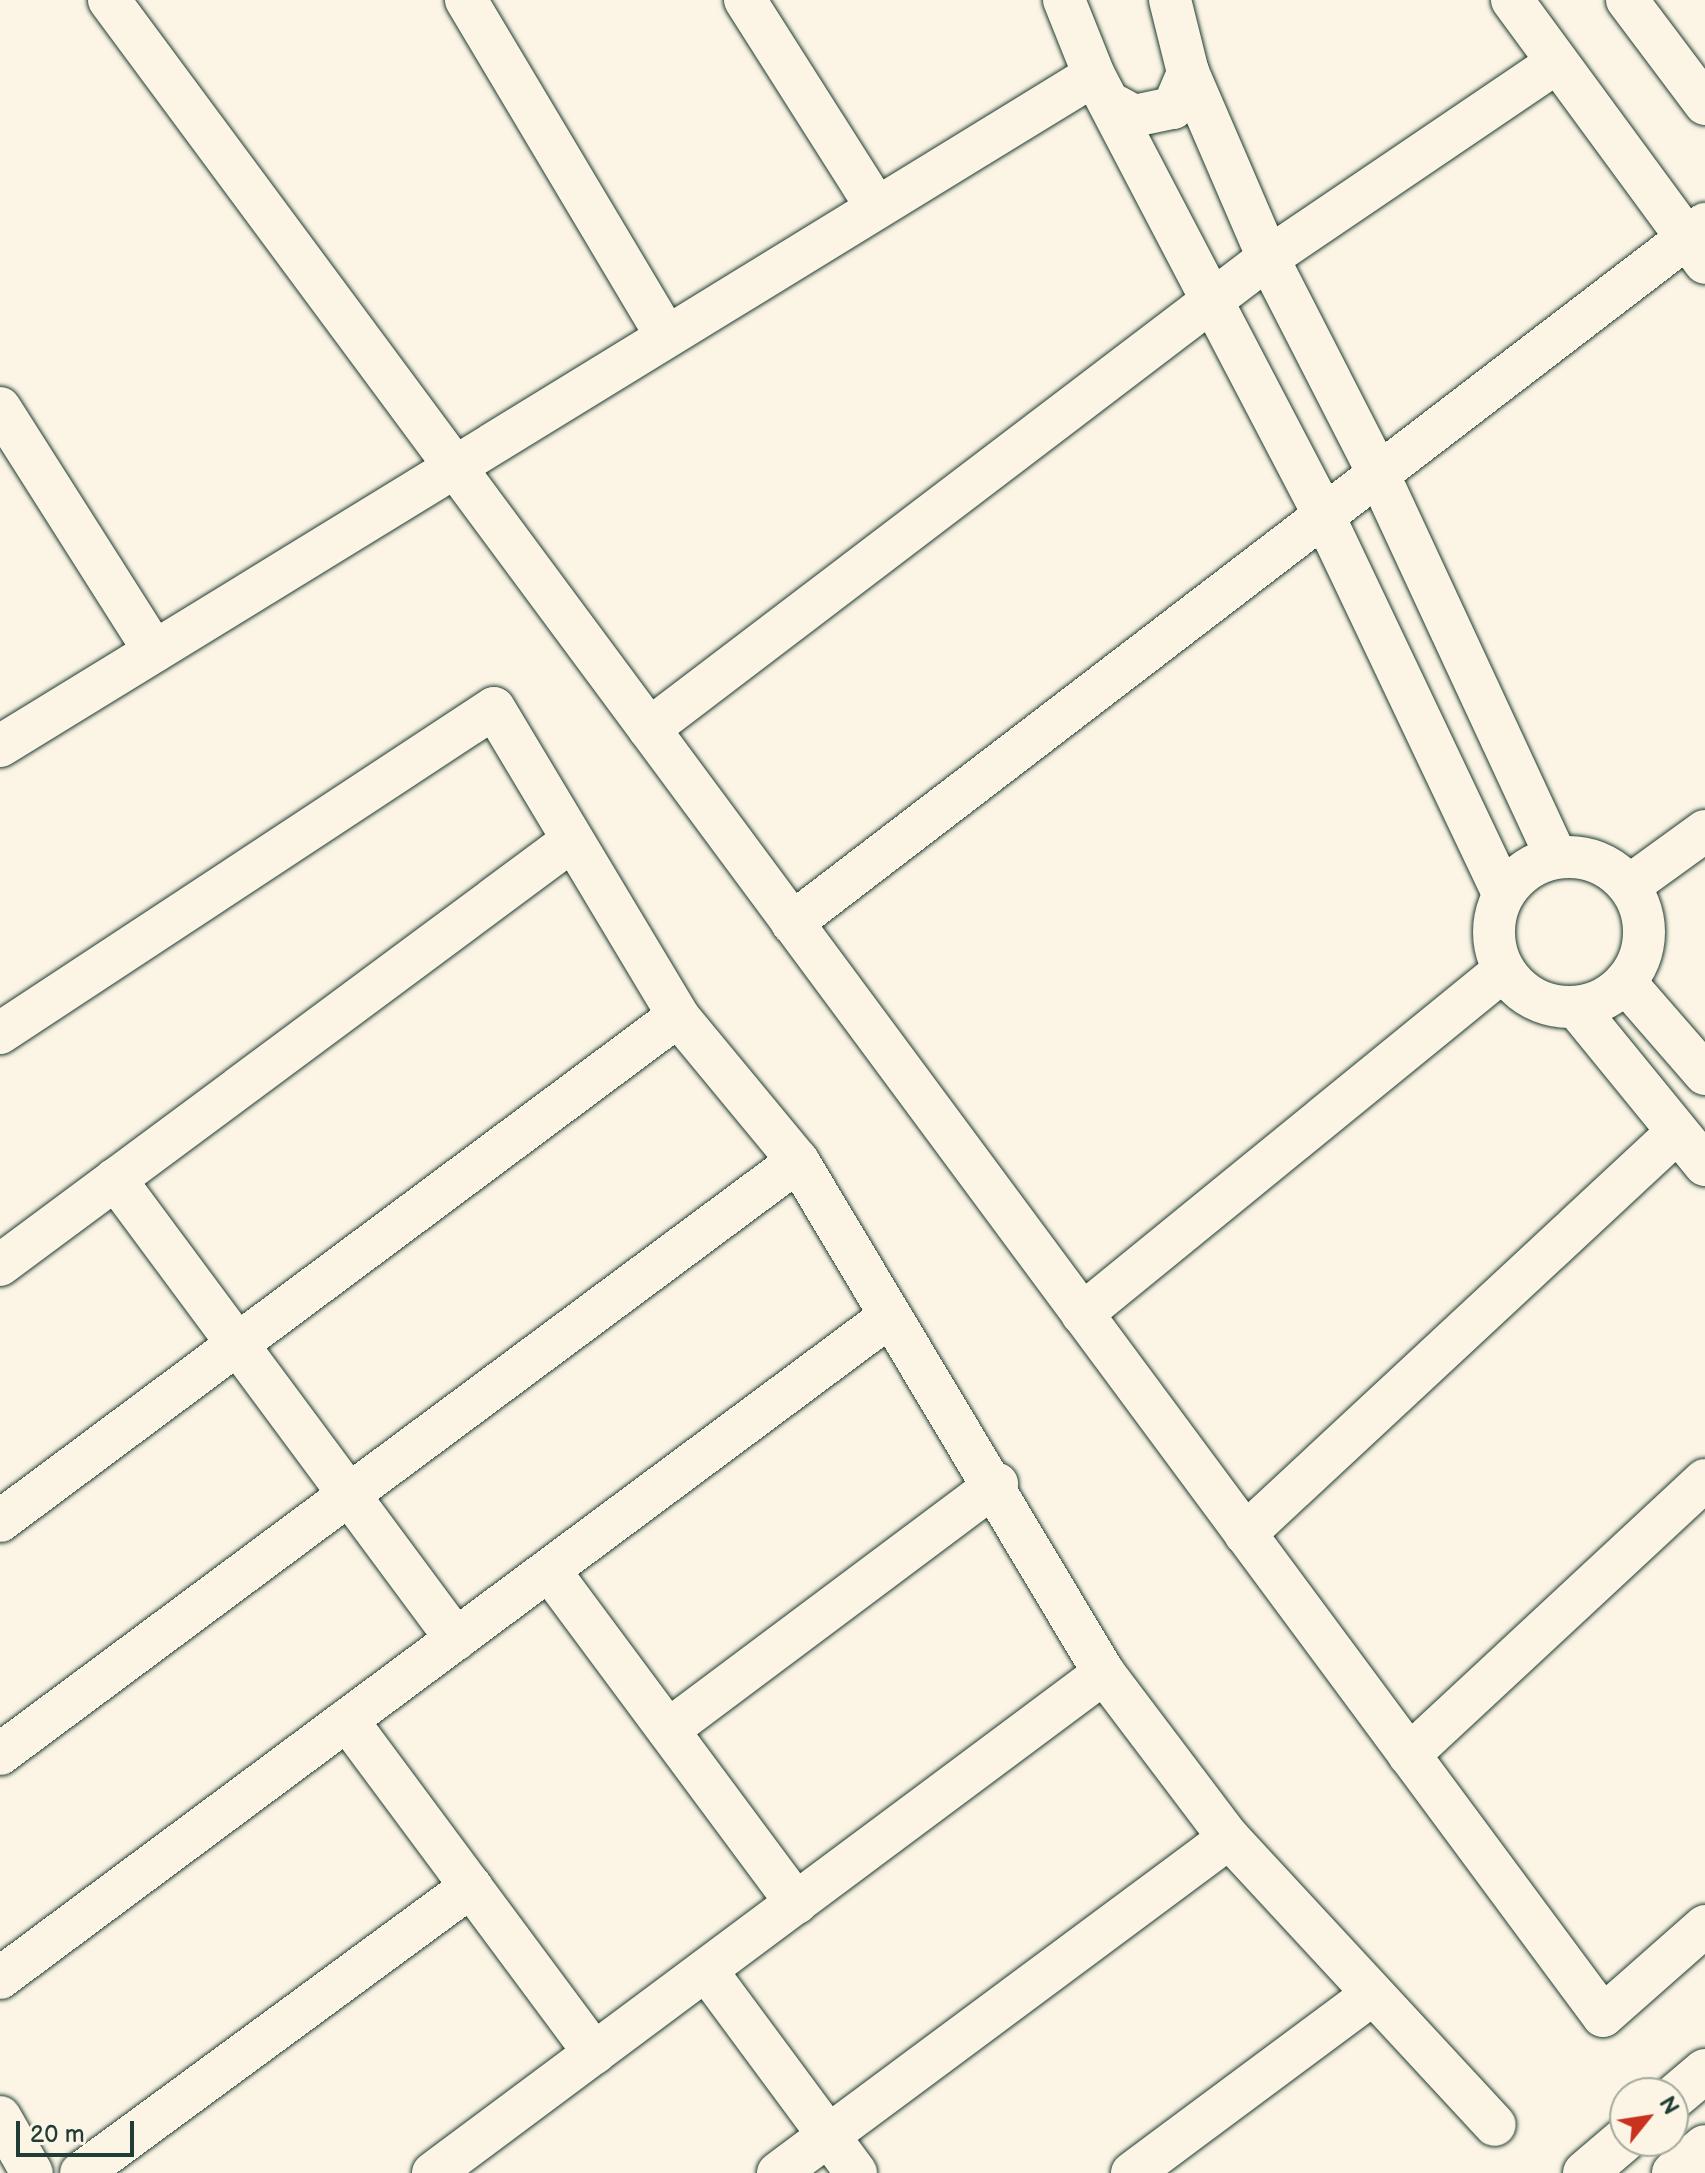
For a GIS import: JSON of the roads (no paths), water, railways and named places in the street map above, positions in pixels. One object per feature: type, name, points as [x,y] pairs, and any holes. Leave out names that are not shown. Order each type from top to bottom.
[{"type":"highway","points":[[1689,2084],[1705,2071]]},
{"type":"highway","points":[[1674,2173],[1705,2147]]},
{"type":"highway","points":[[1585,2173],[1609,2153]]},
{"type":"street","points":[[109,0],[1603,2016],[1705,1926]]},
{"type":"street","points":[[466,0],[665,334]]},
{"type":"street","points":[[745,0],[875,205]]},
{"type":"street","points":[[1064,0],[1105,91],[1322,512],[1503,893],[1494,945],[1504,970],[1535,999],[1576,1007],[1625,982],[1645,935],[1629,886],[1609,867],[1556,857],[1535,864],[1503,893]]},
{"type":"street","points":[[1170,0],[1188,72],[1268,258],[1377,471],[1556,857]]},
{"type":"street","points":[[792,923],[1322,512],[1699,242],[1512,0]]},
{"type":"street","points":[[1627,0],[1705,104]]},
{"type":"street","points":[[649,729],[1268,258],[1557,62]]},
{"type":"street","points":[[1105,91],[1155,117],[1173,108],[1188,72]]},
{"type":"street","points":[[0,746],[875,205],[1105,91]]},
{"type":"street","points":[[0,408],[154,651]]},
{"type":"street","points":[[0,1033],[494,708],[570,842],[678,1016],[798,1161],[890,1316],[997,1484],[1104,1673],[1229,1838],[1495,2125]]},
{"type":"street","points":[[1629,886],[1705,831]]},
{"type":"street","points":[[0,1265],[570,842]]},
{"type":"street","points":[[1082,1314],[1504,970]]},
{"type":"street","points":[[1625,982],[1705,1074]]},
{"type":"street","points":[[1576,1007],[1705,1165]]},
{"type":"street","points":[[0,1521],[678,1016]]},
{"type":"street","points":[[1245,1534],[1676,1133]]},
{"type":"street","points":[[0,1754],[798,1161]]},
{"type":"street","points":[[115,1179],[456,1639]]},
{"type":"street","points":[[0,1978],[890,1316]]},
{"type":"street","points":[[1409,1755],[1705,1480]]},
{"type":"street","points":[[668,1730],[997,1484]]},
{"type":"street","points":[[549,1570],[796,1903]]},
{"type":"street","points":[[433,2173],[1104,1673]]},
{"type":"street","points":[[347,1720],[594,2053]]},
{"type":"street","points":[[778,2173],[1229,1838]]},
{"type":"street","points":[[81,2173],[471,1886]]},
{"type":"street","points":[[706,1970],[856,2173]]},
{"type":"street","points":[[1132,2173],[1372,1995]]},
{"type":"street","points":[[0,2117],[32,2173]]}]
